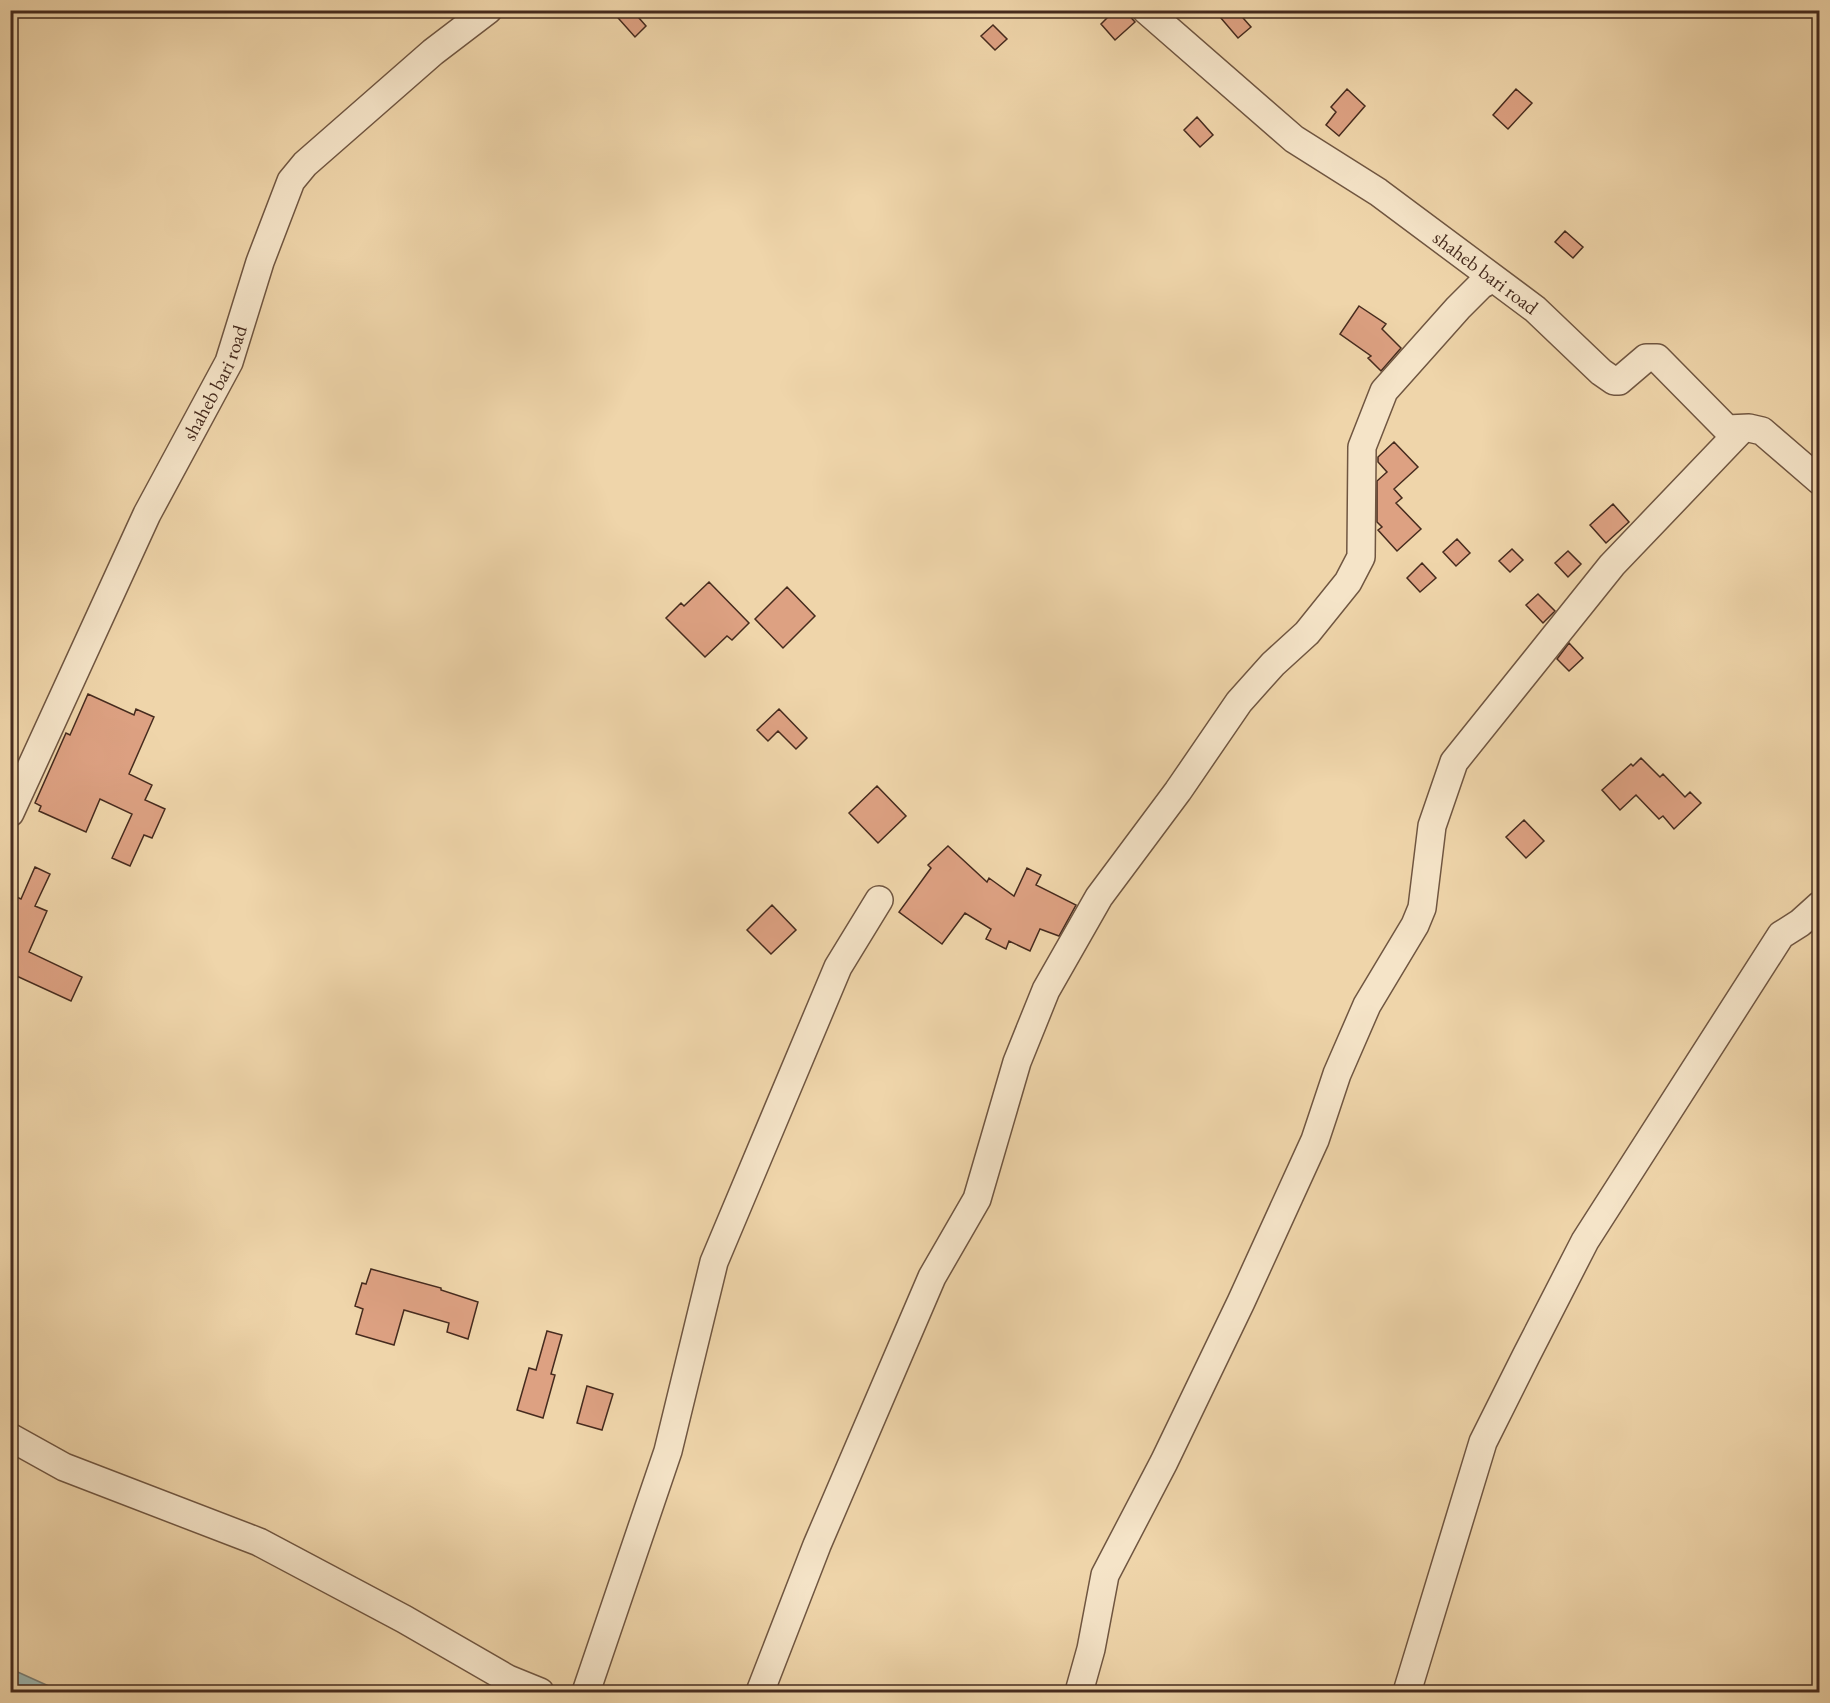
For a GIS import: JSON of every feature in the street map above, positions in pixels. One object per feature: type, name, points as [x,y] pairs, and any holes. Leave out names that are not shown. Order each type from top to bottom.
[{"type":"street","name":"shaheb bari road","points":[[10,813],[147,514],[229,362],[261,262],[291,181],[305,164],[433,52],[488,10]]},
{"type":"street","name":"shaheb bari road","points":[[1146,10],[1294,139],[1378,192],[1535,309],[1600,372],[1614,381],[1624,380],[1646,358],[1657,358],[1727,429],[1762,431],[1820,481]]},
{"type":"street","points":[[760,1692],[817,1545],[932,1277],[977,1199],[1017,1062],[1046,990],[1099,897],[1178,791],[1239,702],[1273,664],[1307,633],[1348,582],[1361,557],[1362,447],[1384,391],[1458,308],[1481,285],[1492,279]]},
{"type":"street","points":[[1079,1692],[1091,1649],[1105,1575],[1164,1462],[1241,1302],[1315,1140],[1337,1074],[1367,1005],[1415,925],[1422,908],[1432,826],[1454,762],[1612,565],[1742,429]]},
{"type":"street","points":[[586,1692],[668,1451],[714,1263],[838,967],[879,900]]},
{"type":"street","points":[[1407,1692],[1483,1442],[1585,1241],[1781,935],[1800,923],[1820,905]]},
{"type":"street","points":[[10,1437],[64,1467],[259,1542],[404,1619],[508,1679],[540,1692]]},
{"type":"water","points":[[11,1669],[62,1692],[11,1692]]},
{"type":"building","points":[[611,10],[632,10],[646,26],[635,37]]},
{"type":"building","points":[[1115,10],[1124,10],[1135,22],[1115,40],[1101,24]]},
{"type":"building","points":[[1214,10],[1236,10],[1251,27],[1238,38]]},
{"type":"building","points":[[993,25],[1007,39],[995,50],[981,36]]},
{"type":"building","points":[[1347,89],[1365,106],[1339,136],[1326,125],[1336,112],[1331,107]]},
{"type":"building","points":[[1516,89],[1532,103],[1508,129],[1493,115]]},
{"type":"building","points":[[1197,117],[1213,135],[1200,147],[1184,130]]},
{"type":"building","points":[[1565,231],[1583,247],[1573,258],[1555,242]]},
{"type":"building","points":[[1359,306],[1386,324],[1382,329],[1401,348],[1381,371],[1368,358],[1371,356],[1340,334]]},
{"type":"building","points":[[1394,442],[1418,467],[1394,489],[1402,498],[1396,503],[1421,529],[1397,551],[1378,530],[1382,527],[1377,522],[1377,481],[1387,472],[1378,462],[1378,457]]},
{"type":"building","points":[[1613,504],[1629,522],[1606,543],[1590,525]]},
{"type":"building","points":[[1457,539],[1470,553],[1456,566],[1443,552]]},
{"type":"building","points":[[1512,549],[1523,560],[1510,572],[1499,561]]},
{"type":"building","points":[[1568,551],[1581,564],[1568,577],[1555,563]]},
{"type":"building","points":[[1422,563],[1436,578],[1420,592],[1407,578]]},
{"type":"building","points":[[709,582],[749,623],[732,640],[727,636],[705,657],[666,618],[681,603],[684,606]]},
{"type":"building","points":[[787,587],[815,616],[783,648],[755,619]]},
{"type":"building","points":[[1538,594],[1555,611],[1543,623],[1526,605]]},
{"type":"building","points":[[1569,643],[1583,658],[1569,671],[1557,659]]},
{"type":"building","points":[[88,694],[134,715],[136,709],[154,717],[129,774],[152,785],[145,800],[165,809],[152,838],[144,835],[130,866],[112,858],[132,814],[100,799],[86,832],[39,811],[41,806],[35,803],[66,733],[70,735]]},
{"type":"building","points":[[779,709],[807,738],[796,749],[778,731],[768,741],[757,730]]},
{"type":"building","points":[[1641,758],[1660,777],[1663,774],[1685,797],[1690,792],[1701,803],[1674,829],[1663,816],[1659,819],[1636,795],[1620,810],[1602,790]]},
{"type":"building","points":[[877,786],[906,816],[878,843],[849,813]]},
{"type":"building","points":[[1524,820],[1544,841],[1526,858],[1506,837]]},
{"type":"building","points":[[948,846],[987,882],[989,878],[1014,896],[1027,868],[1041,875],[1036,885],[1076,905],[1059,936],[1040,929],[1030,951],[1009,941],[1006,949],[986,939],[991,929],[965,913],[942,944],[899,912],[931,868],[928,865]]},
{"type":"building","points":[[35,867],[50,874],[35,906],[47,911],[29,952],[82,977],[71,1001],[10,973],[10,894],[21,899]]},
{"type":"building","points":[[772,905],[796,930],[771,954],[747,930]]},
{"type":"building","points":[[371,1269],[441,1288],[441,1290],[478,1302],[468,1339],[447,1332],[449,1323],[404,1310],[394,1345],[356,1334],[363,1309],[355,1306],[362,1283],[366,1284]]},
{"type":"building","points":[[547,1331],[562,1335],[551,1374],[555,1375],[543,1418],[517,1410],[529,1368],[536,1370]]},
{"type":"building","points":[[587,1386],[613,1394],[602,1430],[577,1423]]}]
